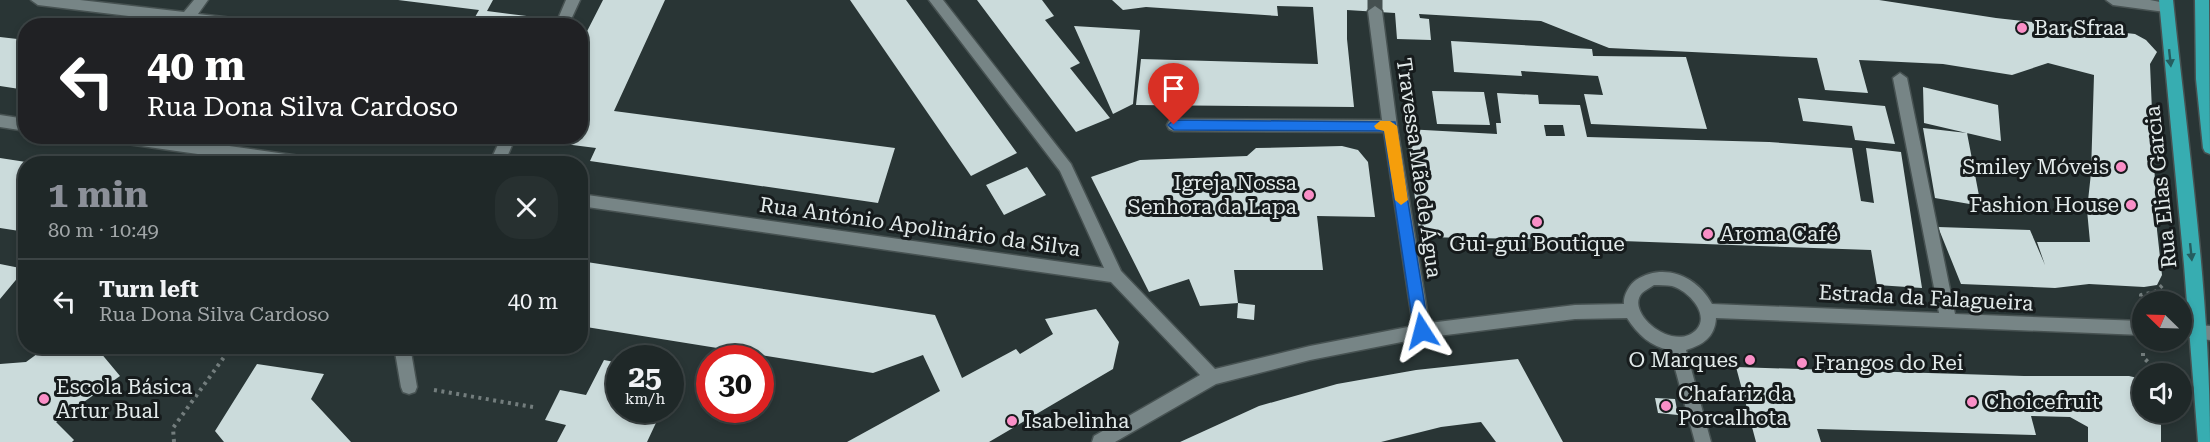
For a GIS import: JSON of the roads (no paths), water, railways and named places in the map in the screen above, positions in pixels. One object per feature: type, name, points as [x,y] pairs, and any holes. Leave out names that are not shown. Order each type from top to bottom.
[{"type":"main road","points":[[2202,0],[2203,79],[2210,148]]},
{"type":"main road","name":"Rua Elias Garcia","points":[[2165,4],[2192,265],[2206,442]]},
{"type":"street","points":[[38,0],[203,18]]},
{"type":"street","points":[[189,16],[201,0]]},
{"type":"street","points":[[565,18],[573,0]]},
{"type":"street","points":[[936,0],[1066,168],[1115,276],[1212,377]]},
{"type":"street","points":[[2114,0],[2165,4]]},
{"type":"street","name":"Travessa Mãe de Água","points":[[1376,12],[1390,126],[1422,331]]},
{"type":"street","points":[[1900,78],[1948,320]]},
{"type":"street","points":[[0,121],[18,124]]},
{"type":"street","points":[[1174,125],[1390,126]]},
{"type":"street","points":[[170,144],[257,156]]},
{"type":"street","name":"Rua António Apolinário da Silva","points":[[588,201],[1115,276]]},
{"type":"street","points":[[1660,278],[1681,282],[1704,302],[1708,311],[1708,324],[1702,335],[1691,342],[1677,345],[1648,334],[1638,323],[1632,311],[1632,294],[1636,287],[1651,279],[1660,278]]},
{"type":"street","points":[[1100,442],[1212,377],[1310,353],[1422,331],[1575,312],[1632,311]]},
{"type":"street","name":"Estrada da Falagueira","points":[[1708,311],[2132,328]]},
{"type":"street","points":[[1677,345],[1703,442]]},
{"type":"street","points":[[404,354],[410,387]]},
{"type":"tunnel","points":[[1375,0],[1375,11]]},
{"type":"place","name":"Bar Sfraa","points":[[2022,28]]},
{"type":"place","name":"Smiley Móveis","points":[[2121,167]]},
{"type":"place","name":"Igreja Nossa Senhora da Lapa","points":[[1309,195]]},
{"type":"place","name":"Fashion House","points":[[2131,205]]},
{"type":"place","name":"Gui-gui Boutique","points":[[1537,222]]},
{"type":"place","name":"Aroma Café","points":[[1708,234]]},
{"type":"place","name":"O Marques","points":[[1750,360]]},
{"type":"place","name":"Frangos do Rei","points":[[1802,363]]},
{"type":"place","name":"Escola Básica Artur Bual","points":[[44,399]]},
{"type":"place","name":"Choicefruit","points":[[1972,402]]},
{"type":"place","name":"Chafariz da Porcalhota","points":[[1666,406]]},
{"type":"place","name":"Isabelinha","points":[[1012,421]]}]
